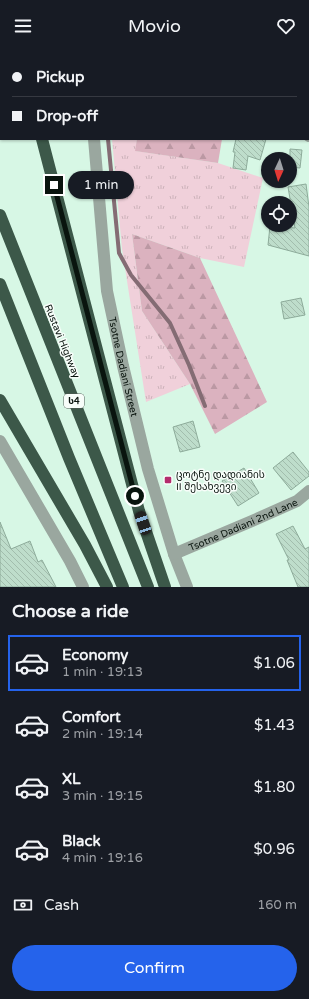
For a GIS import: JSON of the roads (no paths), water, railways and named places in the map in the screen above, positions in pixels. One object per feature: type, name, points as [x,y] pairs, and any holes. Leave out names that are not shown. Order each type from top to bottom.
[{"type":"highway","points":[[42,140],[139,510],[164,587]]},
{"type":"highway","name":"Rustavi Highway","points":[[0,215],[148,587]]},
{"type":"highway","name":"ს4","points":[[0,284],[123,587]]},
{"type":"highway","points":[[0,400],[85,545],[107,587]]},
{"type":"street","name":"Tsotne Dadiani Street","points":[[94,140],[107,291],[123,366],[148,469],[174,554],[187,587]]},
{"type":"street","points":[[0,441],[70,561],[83,587]]},
{"type":"street","name":"Tsotne Dadiani 2nd Lane","points":[[174,554],[297,501],[309,491]]},
{"type":"waterway","points":[[108,140],[119,253],[131,275],[170,323],[205,406]]},
{"type":"place","name":"ცოტნე დადიანის II შესახვევი","points":[[168,480]]}]
